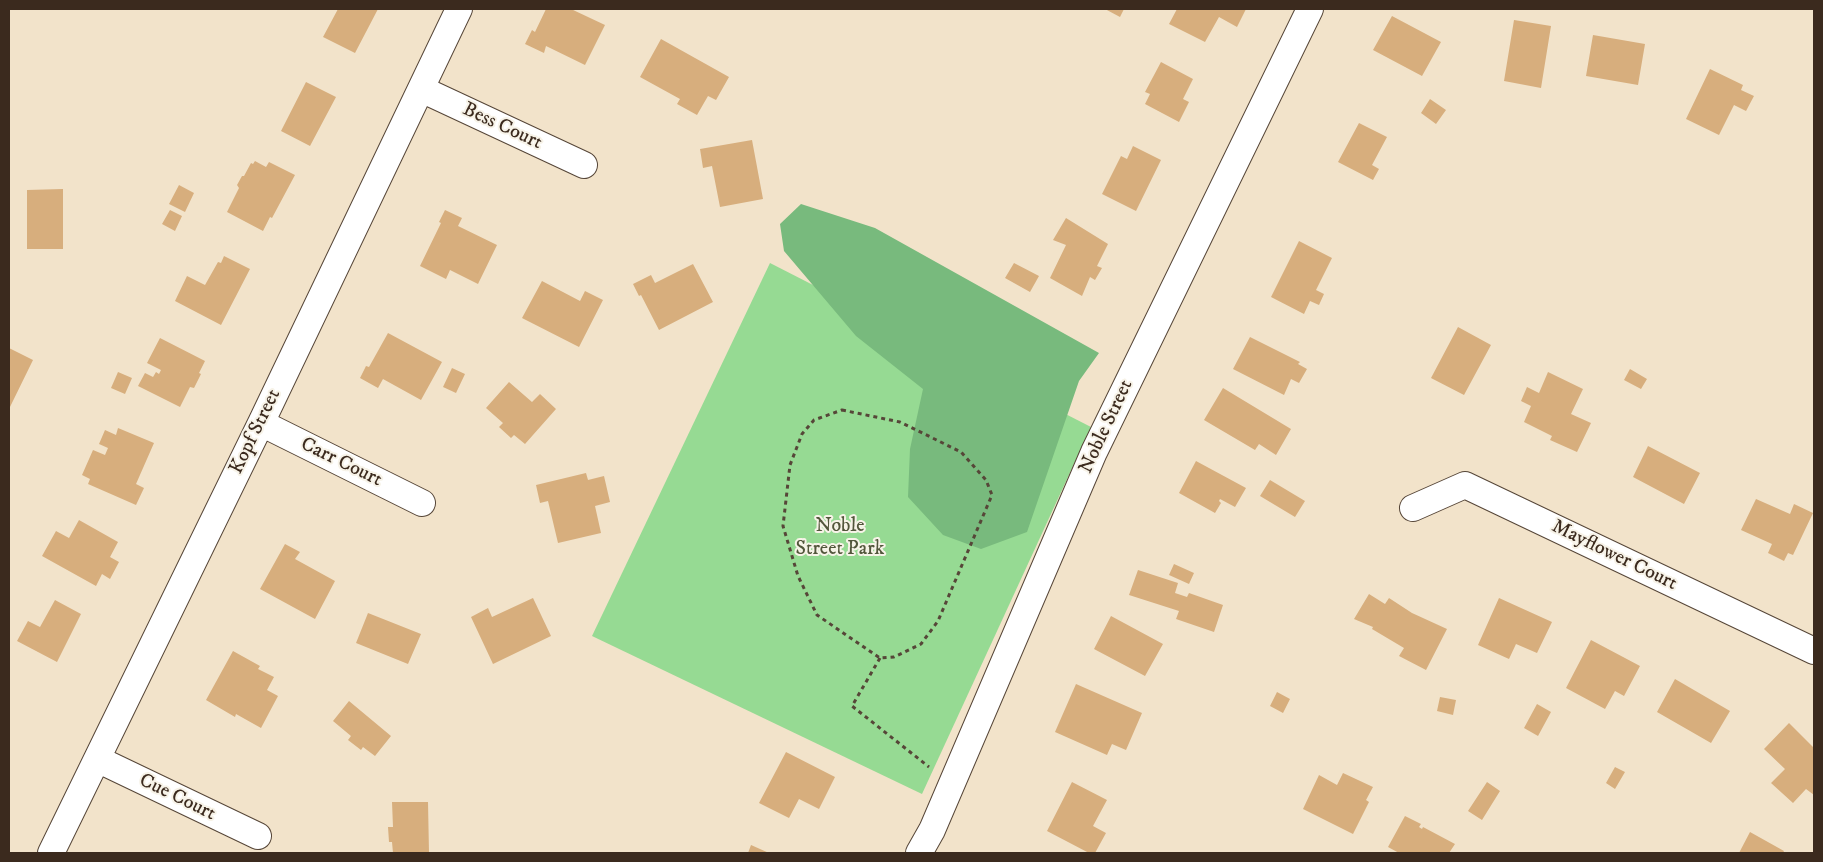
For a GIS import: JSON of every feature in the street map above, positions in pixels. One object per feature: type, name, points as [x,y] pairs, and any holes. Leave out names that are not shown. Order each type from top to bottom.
[{"type":"street","name":"Kopf Street","points":[[50,853],[261,423],[459,9]]},
{"type":"street","name":"Noble Street","points":[[920,853],[932,830],[1094,452],[1310,9]]},
{"type":"street","name":"Bess Court","points":[[420,89],[584,166]]},
{"type":"street","name":"Carr Court","points":[[261,423],[422,502]]},
{"type":"street","name":"Mayflower Court","points":[[1413,508],[1465,484],[1814,651]]},
{"type":"street","name":"Cue Court","points":[[97,759],[258,836]]},
{"type":"path","points":[[842,410],[900,422],[961,452],[986,480],[992,495],[938,621],[921,644],[894,657],[880,658],[817,615],[798,576],[783,526],[790,465],[802,434],[814,420],[842,410]]},
{"type":"path","points":[[880,658],[852,706],[951,784]]},
{"type":"green space","points":[[801,204],[875,228],[1099,353],[1079,381],[1027,532],[981,549],[943,535],[908,497],[910,449],[923,389],[856,336],[784,251],[780,224]]},
{"type":"green space","name":"Noble Street Park","points":[[770,263],[1091,427],[922,794],[592,636]]},
{"type":"building","points":[[338,9],[378,9],[355,53],[323,37]]},
{"type":"building","points":[[546,9],[571,9],[605,25],[585,65],[546,46],[544,53],[525,44],[532,30],[535,32]]},
{"type":"building","points":[[1105,9],[1124,9],[1120,17]]},
{"type":"building","points":[[1177,9],[1246,9],[1237,27],[1219,17],[1205,42],[1169,24]]},
{"type":"building","points":[[1392,16],[1441,42],[1422,76],[1373,50]]},
{"type":"building","points":[[1514,20],[1551,26],[1541,88],[1504,81]]},
{"type":"building","points":[[1593,35],[1645,44],[1638,85],[1586,76]]},
{"type":"building","points":[[661,39],[729,77],[716,100],[708,96],[697,115],[677,104],[680,99],[640,77]]},
{"type":"building","points":[[1161,62],[1193,79],[1183,99],[1189,102],[1179,122],[1145,104],[1150,94],[1145,92]]},
{"type":"building","points":[[1710,69],[1743,85],[1741,90],[1754,96],[1746,111],[1734,105],[1719,135],[1686,119]]},
{"type":"building","points":[[306,82],[336,97],[310,146],[281,131]]},
{"type":"building","points":[[1430,99],[1446,110],[1436,124],[1421,113]]},
{"type":"building","points":[[1359,123],[1387,137],[1372,165],[1379,169],[1373,180],[1338,162]]},
{"type":"building","points":[[752,140],[763,199],[720,207],[712,166],[703,168],[700,149]]},
{"type":"building","points":[[1133,146],[1161,160],[1136,211],[1102,194],[1121,156],[1127,159]]},
{"type":"building","points":[[255,161],[266,167],[269,162],[295,175],[263,231],[227,212],[239,188],[237,185],[251,163],[253,164]]},
{"type":"building","points":[[179,185],[194,193],[185,212],[169,204]]},
{"type":"building","points":[[63,189],[63,249],[27,249],[27,190]]},
{"type":"building","points":[[170,210],[182,216],[175,231],[162,224]]},
{"type":"building","points":[[445,210],[462,218],[458,226],[497,245],[478,284],[450,270],[446,279],[420,266],[441,223],[439,222]]},
{"type":"building","points":[[1066,218],[1108,244],[1097,266],[1102,268],[1095,280],[1090,277],[1082,296],[1050,278],[1066,245],[1053,240]]},
{"type":"building","points":[[1299,241],[1332,258],[1316,290],[1324,294],[1319,305],[1310,301],[1304,314],[1271,297]]},
{"type":"building","points":[[224,256],[250,269],[221,325],[175,301],[187,276],[205,285],[218,262],[221,263]]},
{"type":"building","points":[[1014,263],[1039,276],[1030,292],[1005,278]]},
{"type":"building","points":[[693,264],[713,302],[659,330],[641,295],[639,296],[633,284],[651,275],[655,283]]},
{"type":"building","points":[[542,281],[580,301],[585,291],[603,300],[579,347],[522,318]]},
{"type":"building","points":[[1458,327],[1491,345],[1464,395],[1431,378]]},
{"type":"building","points":[[388,333],[442,362],[421,400],[383,379],[378,388],[360,378],[366,366],[369,367]]},
{"type":"building","points":[[1250,337],[1300,362],[1298,364],[1307,369],[1299,383],[1291,379],[1284,395],[1233,369]]},
{"type":"building","points":[[160,338],[205,361],[194,388],[190,387],[180,407],[138,386],[145,373],[153,377],[156,372],[159,374],[161,370],[147,363]]},
{"type":"building","points":[[9,348],[33,360],[9,409]]},
{"type":"building","points":[[452,368],[465,374],[456,393],[443,387]]},
{"type":"building","points":[[1630,369],[1647,379],[1641,389],[1624,380]]},
{"type":"building","points":[[118,372],[132,378],[125,394],[111,388]]},
{"type":"building","points":[[1548,372],[1583,389],[1571,414],[1591,423],[1577,452],[1550,440],[1552,436],[1524,422],[1531,406],[1521,401],[1527,387],[1539,393]]},
{"type":"building","points":[[509,382],[532,402],[540,394],[556,409],[525,444],[514,435],[511,438],[499,427],[503,423],[486,408]]},
{"type":"building","points":[[1223,388],[1291,429],[1276,455],[1259,444],[1255,450],[1204,420]]},
{"type":"building","points":[[118,428],[154,443],[136,484],[144,488],[136,505],[88,484],[90,479],[82,475],[93,450],[105,455],[108,448],[99,444],[105,430],[116,435]]},
{"type":"building","points":[[1648,446],[1700,473],[1684,504],[1633,477]]},
{"type":"building","points":[[1196,461],[1246,488],[1235,507],[1220,499],[1221,503],[1215,513],[1179,493]]},
{"type":"building","points":[[586,473],[588,480],[604,476],[610,502],[595,506],[601,533],[558,543],[548,501],[540,503],[536,485]]},
{"type":"building","points":[[1270,480],[1305,501],[1295,517],[1260,496]]},
{"type":"building","points":[[1756,499],[1790,514],[1794,504],[1813,513],[1793,555],[1788,553],[1784,561],[1768,553],[1772,544],[1741,530]]},
{"type":"building","points":[[79,520],[118,542],[110,557],[119,562],[110,579],[102,574],[96,586],[42,556],[56,531],[69,538]]},
{"type":"building","points":[[285,544],[300,552],[295,559],[335,581],[315,619],[260,589]]},
{"type":"building","points":[[1174,564],[1194,573],[1189,584],[1169,575]]},
{"type":"building","points":[[1138,570],[1178,583],[1175,593],[1187,597],[1189,593],[1223,605],[1214,632],[1176,619],[1179,611],[1129,595]]},
{"type":"building","points":[[1369,594],[1385,604],[1389,598],[1412,613],[1447,629],[1426,670],[1399,656],[1404,648],[1372,629],[1373,627],[1354,619]]},
{"type":"building","points":[[533,598],[551,636],[493,664],[471,617],[488,608],[492,617]]},
{"type":"building","points":[[1499,598],[1552,622],[1537,653],[1516,644],[1509,659],[1478,645]]},
{"type":"building","points":[[55,600],[81,614],[57,662],[17,641],[28,621],[40,627]]},
{"type":"building","points":[[368,613],[421,634],[408,664],[356,643]]},
{"type":"building","points":[[1111,616],[1163,644],[1145,676],[1094,649]]},
{"type":"building","points":[[1591,640],[1640,666],[1624,696],[1615,691],[1605,709],[1566,688]]},
{"type":"building","points":[[233,651],[260,666],[258,669],[274,677],[267,690],[278,696],[261,728],[236,714],[235,717],[206,700]]},
{"type":"building","points":[[1675,679],[1730,711],[1711,743],[1657,712]]},
{"type":"building","points":[[1076,684],[1142,713],[1126,750],[1112,744],[1107,755],[1055,732]]},
{"type":"building","points":[[1277,692],[1290,699],[1283,713],[1270,706]]},
{"type":"building","points":[[1440,697],[1456,700],[1453,715],[1437,711]]},
{"type":"building","points":[[349,701],[391,736],[375,756],[363,747],[361,750],[348,740],[351,736],[333,721]]},
{"type":"building","points":[[1537,704],[1551,712],[1538,736],[1524,728]]},
{"type":"building","points":[[1789,723],[1814,748],[1814,795],[1806,789],[1793,803],[1771,783],[1785,769],[1764,749]]},
{"type":"building","points":[[786,752],[835,777],[819,809],[799,799],[789,818],[759,803]]},
{"type":"building","points":[[1615,767],[1625,772],[1615,789],[1606,783]]},
{"type":"building","points":[[1343,773],[1373,787],[1366,800],[1369,802],[1353,834],[1303,809],[1319,775],[1337,785]]},
{"type":"building","points":[[1072,782],[1107,800],[1093,826],[1106,833],[1095,853],[1089,853],[1047,831]]},
{"type":"building","points":[[1487,782],[1500,791],[1482,820],[1468,811]]},
{"type":"building","points":[[392,802],[428,802],[429,853],[393,853],[392,842],[389,842],[388,827],[393,827]]},
{"type":"building","points":[[1405,816],[1421,824],[1419,827],[1422,829],[1423,827],[1455,844],[1449,853],[1399,853],[1388,847]]},
{"type":"building","points":[[1750,832],[1784,851],[1783,853],[1739,853]]},
{"type":"building","points":[[751,845],[769,853],[748,853]]}]
